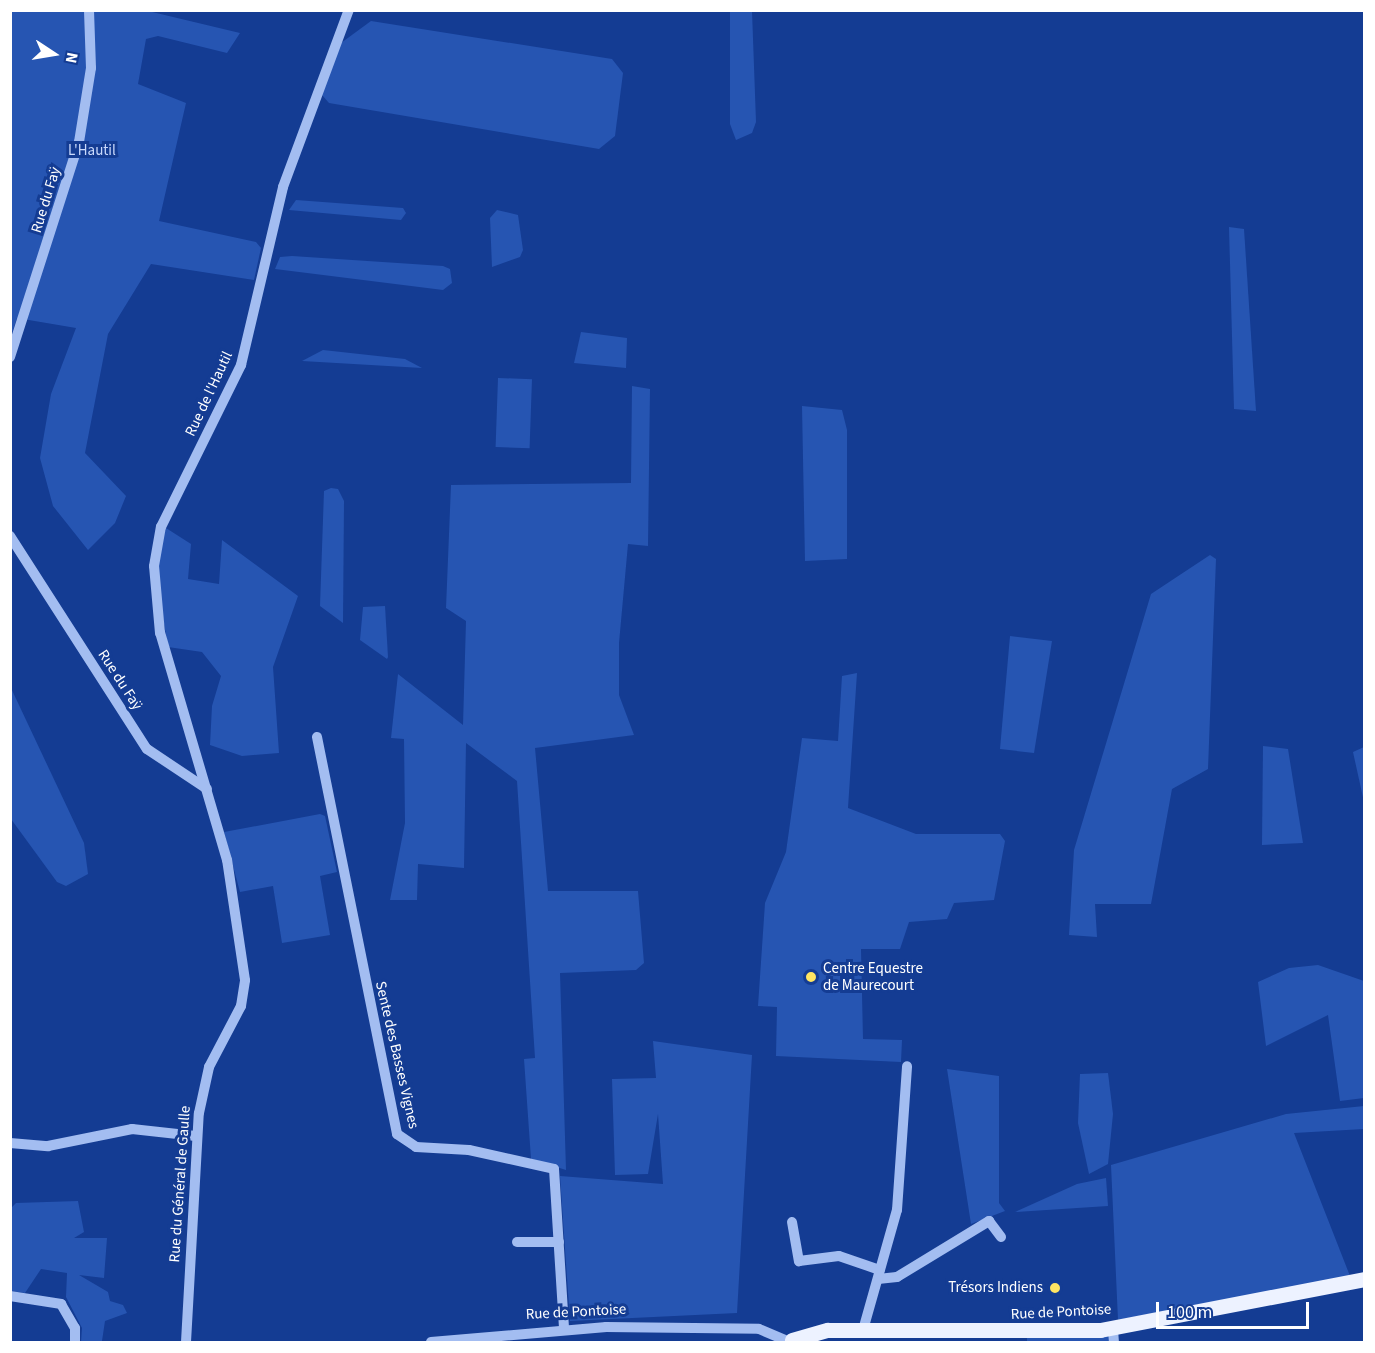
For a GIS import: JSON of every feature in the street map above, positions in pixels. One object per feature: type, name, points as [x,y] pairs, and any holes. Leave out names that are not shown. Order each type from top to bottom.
[{"type":"main road","name":"Rue de Pontoise","points":[[789,1342],[825,1330],[1114,1336],[1365,1279]]},
{"type":"street","name":"Rue du Faÿ","points":[[10,357],[79,142],[91,68],[89,10]]},
{"type":"street","name":"Rue de l'Hautil","points":[[207,789],[154,607],[158,537],[241,365],[283,187],[349,10]]},
{"type":"street","name":"Rue du Faÿ","points":[[10,536],[147,749],[207,789]]},
{"type":"street","name":"Sente des Basses Vignes","points":[[317,737],[397,1134],[416,1147],[469,1150],[554,1169],[564,1328]]},
{"type":"street","name":"Rue du Général de Gaulle","points":[[186,1342],[196,1136],[209,1067],[241,1006],[245,987],[229,866],[207,789]]},
{"type":"street","points":[[863,1330],[879,1274],[902,1172],[907,1066]]},
{"type":"street","points":[[10,1143],[48,1146],[132,1129],[196,1136]]},
{"type":"street","points":[[792,1222],[799,1261],[839,1256],[879,1274],[897,1277],[989,1221],[1001,1237]]},
{"type":"street","points":[[517,1242],[559,1242]]},
{"type":"street","points":[[10,1296],[60,1304],[75,1328],[75,1342]]},
{"type":"street","name":"Rue de Pontoise","points":[[431,1342],[564,1328],[759,1329],[789,1342]]},
{"type":"green space","name":"L'Hautil","points":[[11,11],[148,11],[240,33],[227,53],[158,36],[146,39],[138,84],[186,103],[159,221],[256,242],[261,248],[254,280],[151,264],[108,334],[85,453],[126,496],[115,523],[88,550],[53,506],[40,458],[51,394],[76,328],[17,318],[11,336]]},
{"type":"green space","points":[[730,11],[752,11],[756,122],[752,133],[736,140],[730,124]]},
{"type":"green space","points":[[371,21],[612,59],[623,73],[615,136],[599,149],[329,103],[322,95],[341,43]]},
{"type":"green space","points":[[296,200],[403,208],[406,213],[401,220],[289,210]]},
{"type":"green space","points":[[497,210],[518,215],[523,250],[520,257],[492,267],[490,218]]},
{"type":"green space","points":[[1229,227],[1244,229],[1256,411],[1234,409]]},
{"type":"green space","points":[[280,257],[443,266],[450,269],[452,283],[443,290],[275,269]]},
{"type":"green space","points":[[581,332],[627,338],[626,368],[574,363]]},
{"type":"green space","points":[[323,350],[405,359],[422,368],[302,361]]},
{"type":"green space","points":[[498,378],[532,379],[530,448],[496,447]]},
{"type":"green space","points":[[632,386],[650,389],[648,546],[628,544],[619,643],[619,695],[634,735],[535,748],[548,891],[638,891],[644,963],[636,970],[560,973],[566,1170],[531,1159],[524,1059],[535,1058],[517,781],[466,743],[464,868],[418,864],[417,900],[390,900],[405,823],[404,739],[391,738],[398,674],[463,725],[466,621],[446,608],[451,485],[631,483]]},
{"type":"green space","points":[[802,406],[842,410],[847,430],[847,559],[805,561]]},
{"type":"green space","points":[[331,488],[338,489],[344,501],[343,623],[320,606],[324,491]]},
{"type":"green space","points":[[166,528],[191,544],[188,579],[219,584],[222,540],[298,596],[273,667],[279,753],[242,756],[210,745],[212,706],[221,676],[202,652],[168,647],[154,564]]},
{"type":"green space","points":[[1210,555],[1216,559],[1208,769],[1172,789],[1151,904],[1095,904],[1097,937],[1069,935],[1074,850],[1151,594]]},
{"type":"green space","points":[[385,606],[387,659],[360,640],[363,607]]},
{"type":"green space","points":[[1010,636],[1052,641],[1034,753],[1000,749]]},
{"type":"green space","points":[[857,673],[848,808],[916,834],[1000,834],[1005,841],[994,900],[954,903],[947,919],[909,922],[900,949],[861,949],[863,1039],[902,1040],[901,1062],[776,1056],[777,1007],[758,1006],[765,903],[786,852],[802,738],[838,741],[842,676]]},
{"type":"green space","points":[[10,686],[84,843],[88,874],[66,886],[57,882],[11,819]]},
{"type":"green space","points":[[1263,746],[1288,749],[1303,843],[1262,845]]},
{"type":"green space","points":[[1364,747],[1364,802],[1353,752]]},
{"type":"green space","points":[[320,814],[325,816],[337,872],[320,876],[330,935],[282,943],[273,886],[240,892],[224,832]]},
{"type":"green space","points":[[1318,965],[1364,981],[1364,1098],[1340,1101],[1328,1015],[1266,1046],[1258,982],[1289,968]]},
{"type":"green space","points":[[653,1041],[752,1055],[737,1313],[570,1321],[560,1176],[663,1184],[658,1114],[648,1174],[615,1175],[612,1079],[656,1078]]},
{"type":"green space","points":[[947,1069],[999,1076],[999,1203],[1005,1211],[971,1224]]},
{"type":"green space","points":[[1108,1073],[1113,1114],[1108,1164],[1089,1174],[1078,1123],[1080,1074]]},
{"type":"green space","points":[[1364,1106],[1364,1129],[1294,1133],[1350,1276],[1118,1320],[1111,1165],[1286,1114]]},
{"type":"green space","points":[[1106,1178],[1108,1206],[1015,1212],[1077,1184]]},
{"type":"green space","points":[[78,1201],[84,1232],[74,1238],[107,1238],[104,1278],[79,1275],[108,1292],[110,1301],[123,1305],[127,1313],[105,1321],[102,1341],[81,1342],[82,1328],[66,1297],[67,1273],[41,1269],[25,1293],[11,1291],[10,1209],[16,1203]]},
{"type":"green space","points":[[1109,1336],[1109,1342],[1027,1342],[1027,1338]]},
{"type":"place","name":"Centre Equestre de Maurecourt","points":[[811,977]]},
{"type":"place","name":"Trésors Indiens","points":[[1055,1288]]}]
